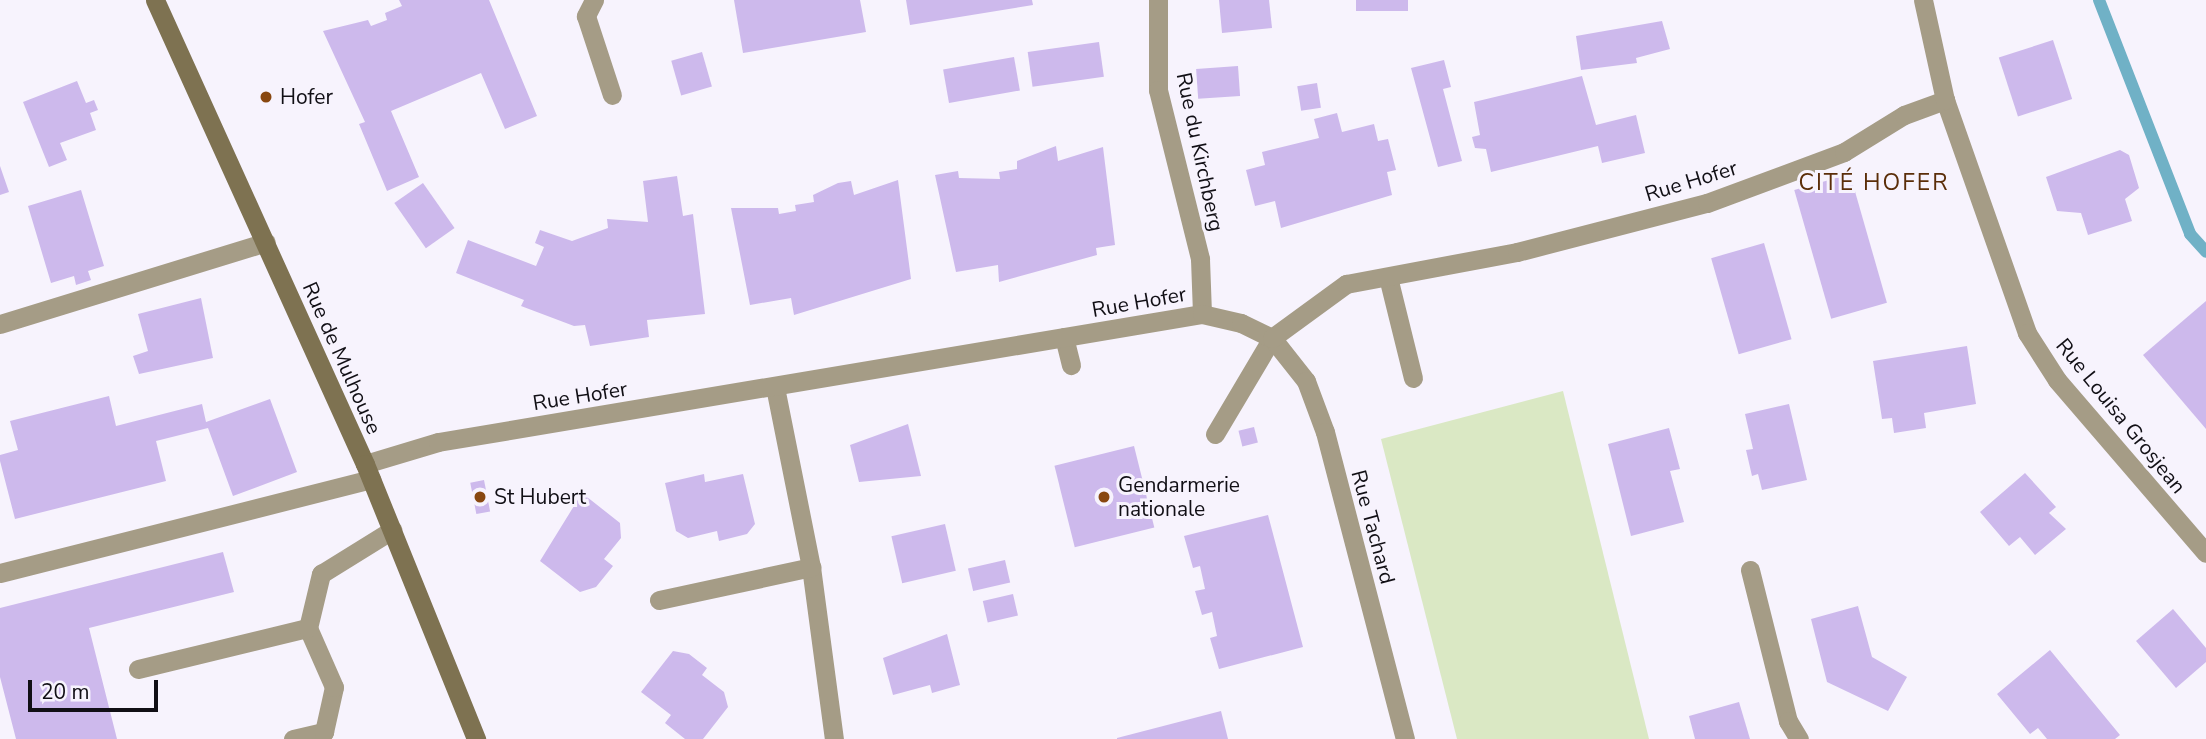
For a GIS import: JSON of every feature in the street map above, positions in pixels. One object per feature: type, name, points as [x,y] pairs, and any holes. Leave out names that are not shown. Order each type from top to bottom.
[{"type":"main road","name":"Rue de Mulhouse","points":[[155,0],[368,472],[476,739]]},
{"type":"street","points":[[594,0],[586,16],[612,95]]},
{"type":"street","name":"Rue du Kirchberg","points":[[1158,0],[1158,90],[1200,259],[1202,314]]},
{"type":"street","points":[[1923,0],[1945,100]]},
{"type":"street","name":"Rue Hofer","points":[[0,573],[368,472],[438,442],[1202,314],[1241,323],[1272,338],[1346,284],[1517,252],[1707,203],[1844,152],[1904,115],[1945,100]]},
{"type":"street","name":"Rue Louisa Grosjean","points":[[1945,100],[2027,333],[2057,380],[2206,553]]},
{"type":"street","points":[[0,324],[266,242]]},
{"type":"street","points":[[1388,277],[1413,378]]},
{"type":"street","points":[[1065,337],[1071,365]]},
{"type":"street","points":[[1215,434],[1272,338]]},
{"type":"street","name":"Rue Tachard","points":[[1272,338],[1306,381],[1325,432],[1405,739]]},
{"type":"street","points":[[775,387],[811,567],[834,739]]},
{"type":"street","points":[[293,739],[324,732],[334,687],[308,628],[321,574],[392,530]]},
{"type":"street","points":[[659,600],[811,567]]},
{"type":"street","points":[[1750,570],[1788,721],[1799,739]]},
{"type":"street","points":[[138,669],[308,628]]},
{"type":"green space","points":[[1563,391],[1649,739],[1457,739],[1381,439]]},
{"type":"building","points":[[399,0],[489,0],[537,116],[505,129],[481,73],[391,111],[419,177],[387,191],[359,124],[365,122],[323,31],[368,20],[371,26],[387,20],[385,13],[402,6]]},
{"type":"building","points":[[734,0],[860,0],[866,32],[743,53]]},
{"type":"building","points":[[906,0],[1032,0],[1033,5],[910,25]]},
{"type":"building","points":[[1219,0],[1269,0],[1272,28],[1222,33]]},
{"type":"building","points":[[1356,0],[1408,0],[1408,11],[1356,11]]},
{"type":"building","points":[[1662,21],[1670,49],[1636,58],[1637,63],[1581,70],[1576,36]]},
{"type":"building","points":[[2053,40],[2072,99],[2018,117],[1999,58]]},
{"type":"building","points":[[1099,42],[1104,77],[1033,87],[1028,52]]},
{"type":"building","points":[[702,52],[712,87],[681,95],[671,61]]},
{"type":"building","points":[[1014,57],[1020,90],[949,103],[943,70]]},
{"type":"building","points":[[1444,60],[1451,87],[1443,89],[1462,161],[1438,167],[1411,68]]},
{"type":"building","points":[[1238,66],[1240,96],[1198,99],[1196,69]]},
{"type":"building","points":[[1582,76],[1596,125],[1636,115],[1645,153],[1602,163],[1598,146],[1491,172],[1486,149],[1475,148],[1472,137],[1480,135],[1474,102]]},
{"type":"building","points":[[77,81],[86,103],[94,100],[98,110],[90,113],[96,130],[60,143],[67,160],[49,167],[23,102]]},
{"type":"building","points":[[1317,83],[1321,108],[1301,111],[1297,86]]},
{"type":"building","points":[[1337,113],[1342,132],[1374,124],[1378,141],[1388,139],[1396,170],[1387,172],[1392,195],[1281,228],[1275,201],[1255,206],[1246,170],[1265,165],[1262,152],[1319,138],[1314,119]]},
{"type":"building","points":[[1056,146],[1058,161],[1103,147],[1115,245],[1096,248],[1097,255],[999,282],[998,265],[956,272],[935,175],[958,171],[959,178],[1000,179],[999,172],[1017,169],[1017,161]]},
{"type":"building","points":[[2120,150],[2129,155],[2139,188],[2125,199],[2132,221],[2088,235],[2081,213],[2057,211],[2046,177]]},
{"type":"building","points":[[0,166],[9,192],[0,195]]},
{"type":"building","points":[[1850,174],[1887,303],[1831,319],[1794,190]]},
{"type":"building","points":[[677,176],[683,216],[693,214],[705,314],[647,320],[649,337],[590,346],[585,325],[574,326],[521,306],[524,300],[456,273],[468,240],[536,266],[544,247],[535,243],[540,230],[572,241],[608,228],[607,219],[648,222],[643,181]]},
{"type":"building","points":[[898,180],[911,279],[794,315],[791,298],[750,305],[731,208],[778,208],[779,214],[796,211],[795,205],[814,202],[813,195],[838,183],[851,181],[854,195]]},
{"type":"building","points":[[423,183],[455,228],[426,248],[394,203]]},
{"type":"building","points":[[81,190],[104,266],[88,271],[91,280],[76,285],[74,276],[51,283],[28,206]]},
{"type":"building","points":[[1764,243],[1792,339],[1739,354],[1711,258]]},
{"type":"building","points":[[201,298],[213,358],[139,374],[133,356],[148,351],[138,314]]},
{"type":"building","points":[[2206,301],[2206,429],[2143,355]]},
{"type":"building","points":[[1967,346],[1976,404],[1924,413],[1926,428],[1894,433],[1892,418],[1882,419],[1873,361]]},
{"type":"building","points":[[109,396],[116,426],[202,404],[206,422],[270,399],[297,472],[233,496],[208,428],[156,441],[166,481],[15,519],[0,461],[0,455],[18,450],[10,421]]},
{"type":"building","points":[[1789,404],[1807,480],[1762,490],[1758,474],[1752,476],[1746,450],[1753,449],[1745,414]]},
{"type":"building","points":[[908,424],[921,476],[859,482],[850,445]]},
{"type":"building","points":[[1254,427],[1258,443],[1242,446],[1238,431]]},
{"type":"building","points":[[1669,428],[1680,469],[1670,471],[1684,522],[1631,536],[1608,444]]},
{"type":"building","name":"Gendarmerie nationale","points":[[1134,446],[1154,528],[1075,547],[1054,466]]},
{"type":"building","points":[[2025,473],[2056,507],[2049,513],[2066,529],[2035,555],[2020,537],[2009,546],[1980,512]]},
{"type":"building","points":[[704,474],[705,482],[743,474],[755,524],[747,534],[719,541],[717,531],[688,538],[676,531],[665,483]]},
{"type":"building","name":"St Hubert","points":[[484,480],[490,511],[476,514],[470,483]]},
{"type":"building","points":[[582,493],[620,523],[621,538],[604,559],[613,566],[596,587],[580,592],[540,561]]},
{"type":"building","points":[[1268,515],[1303,647],[1219,669],[1210,638],[1217,636],[1212,612],[1202,615],[1195,591],[1205,589],[1200,566],[1193,568],[1184,536]]},
{"type":"building","points":[[945,524],[956,571],[902,583],[891,536]]},
{"type":"building","points":[[223,552],[234,592],[89,628],[117,739],[16,739],[0,677],[0,608]]},
{"type":"building","points":[[1005,560],[1010,582],[973,591],[968,569]]},
{"type":"building","points":[[1013,594],[1018,615],[988,622],[983,601]]},
{"type":"building","points":[[1858,606],[1872,657],[1907,677],[1888,711],[1827,682],[1811,619]]},
{"type":"building","points":[[2173,609],[2206,648],[2206,662],[2176,688],[2136,641]]},
{"type":"building","points":[[947,634],[960,685],[932,693],[930,685],[893,695],[883,658]]},
{"type":"building","points":[[2050,650],[2120,735],[2115,739],[2047,739],[2038,728],[2030,734],[1997,694]]},
{"type":"building","points":[[673,651],[689,654],[707,668],[702,675],[724,692],[728,707],[703,739],[685,739],[665,723],[671,715],[641,692]]},
{"type":"building","points":[[1739,702],[1750,739],[1695,739],[1689,716]]},
{"type":"building","points":[[1221,711],[1228,739],[1117,739],[1117,738]]},
{"type":"waterway","points":[[2099,0],[2190,234],[2206,252]]},
{"type":"place","name":"Hofer","points":[[266,97]]},
{"type":"place","name":"St Hubert","points":[[480,497]]},
{"type":"place","name":"Gendarmerie nationale","points":[[1104,497]]},
{"type":"district","name":"CITÉ HOFER","points":[[1874,183]]}]
